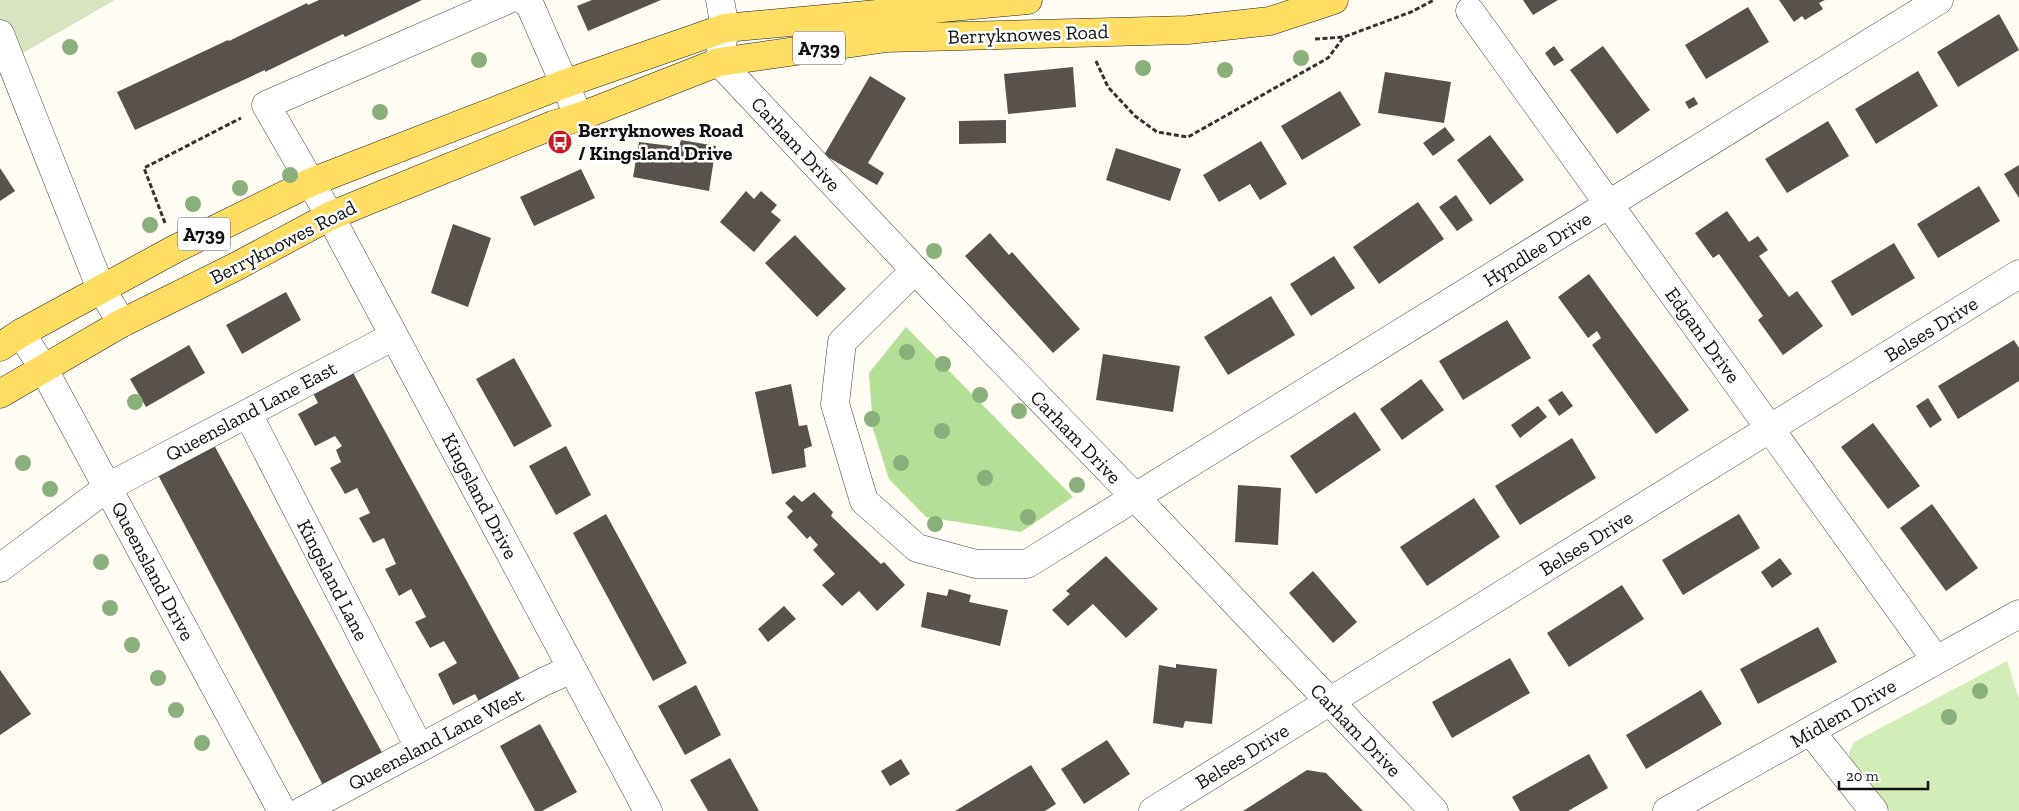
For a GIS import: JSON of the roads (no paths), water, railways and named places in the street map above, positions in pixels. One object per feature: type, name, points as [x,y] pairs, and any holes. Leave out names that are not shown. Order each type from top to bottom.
[{"type":"main road","name":"Berryknowes Road","points":[[10,340],[175,249],[309,183],[564,84],[725,28],[1028,0]]},
{"type":"main road","name":"Berryknowes Road","points":[[0,394],[122,322],[237,266],[330,216],[553,125],[579,117],[719,62],[887,38],[1188,30],[1270,21],[1334,0]]},
{"type":"street","name":"Berryknowes Road","points":[[309,183],[266,105],[507,0]]},
{"type":"street","points":[[523,0],[529,3],[579,117]]},
{"type":"street","points":[[719,62],[725,28],[720,0]]},
{"type":"street","name":"Hyndlee Drive","points":[[915,270],[842,342],[835,404],[864,501],[917,548],[976,564],[1027,564],[1939,0]]},
{"type":"street","name":"Edgam Drive","points":[[1470,11],[1936,660]]},
{"type":"street","points":[[0,34],[11,90],[102,289],[122,322]]},
{"type":"street","name":"Carham Drive","points":[[719,62],[915,270],[1135,497],[1434,811]]},
{"type":"street","name":"Kingsland Drive","points":[[309,183],[330,216],[648,811]]},
{"type":"street","name":"Belses Drive","points":[[1160,809],[2019,274]]},
{"type":"street","name":"Queensland Lane East","points":[[0,568],[108,487],[394,336]]},
{"type":"street","name":"Queensland Drive","points":[[10,340],[43,368],[282,811]]},
{"type":"street","name":"Kingsland Lane","points":[[248,414],[419,747]]},
{"type":"street","name":"Midlem Drive","points":[[1667,811],[1811,732],[1936,660],[2017,621]]},
{"type":"street","name":"Queensland Lane West","points":[[302,811],[542,682],[572,669]]},
{"type":"street","points":[[1811,732],[1874,811]]},
{"type":"place","name":"Berryknowes Road / Kingsland Drive","points":[[560,142]]}]
